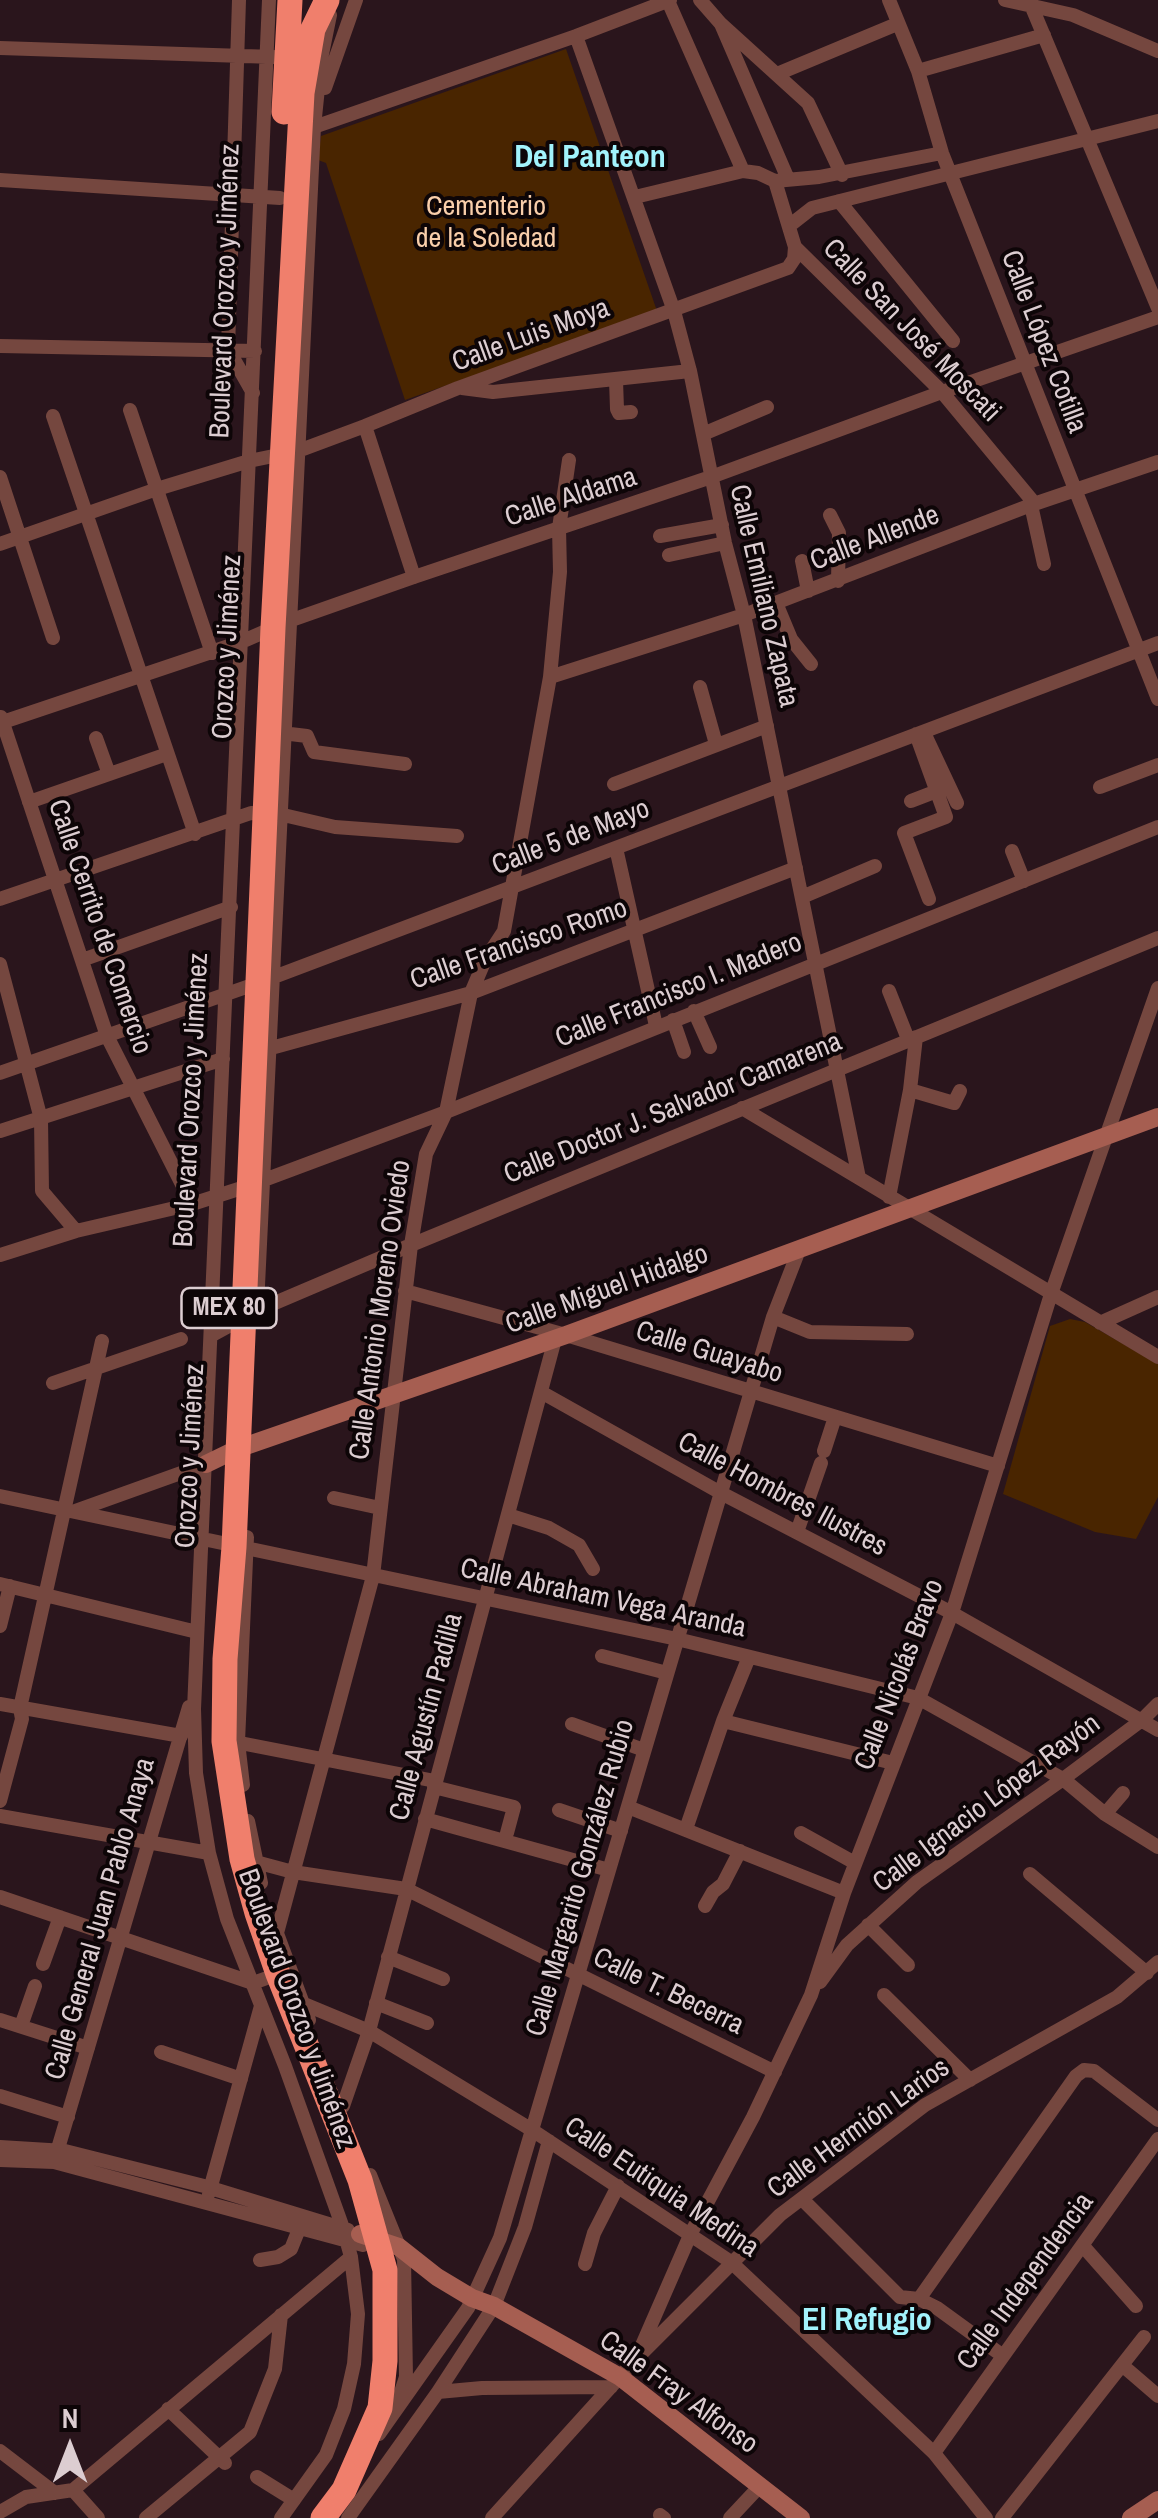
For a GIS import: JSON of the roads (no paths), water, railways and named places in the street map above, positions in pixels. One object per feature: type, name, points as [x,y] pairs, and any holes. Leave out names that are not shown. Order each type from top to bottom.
[{"type":"highway","name":"MEX 80","points":[[290,0],[303,58]]},
{"type":"highway","name":"MEX 80","points":[[303,58],[327,0]]},
{"type":"highway","name":"Orozco y Jiménez","points":[[275,455],[270,198],[303,58]]},
{"type":"highway","name":"Orozco y Jiménez","points":[[266,1979],[232,1741],[225,1659],[225,1544],[275,455],[303,58]]},
{"type":"highway","name":"Orozco y Jiménez","points":[[241,1189],[262,1051],[250,986]]},
{"type":"highway","name":"Orozco y Jiménez","points":[[225,1544],[210,1737],[229,1859],[266,1979],[360,2180],[374,2246],[385,2270],[380,2408],[344,2490],[323,2518]]},
{"type":"highway","name":"Orozco y Jiménez","points":[[300,2509],[347,2454],[368,2398],[376,2331],[370,2271],[374,2246]]},
{"type":"street","points":[[239,0],[228,349],[253,394]]},
{"type":"street","name":"MEX 80","points":[[269,0],[303,58]]},
{"type":"street","name":"Orozco y Jiménez","points":[[275,455],[314,127],[303,58],[336,0]]},
{"type":"street","points":[[0,48],[303,58],[356,0]]},
{"type":"street","points":[[314,127],[669,0],[743,171]]},
{"type":"street","points":[[700,0],[720,24],[814,111],[842,175]]},
{"type":"street","name":"Calle López Cotilla","points":[[889,0],[918,71],[942,154],[1158,699]]},
{"type":"street","points":[[1005,0],[1073,15],[1158,51]]},
{"type":"street","points":[[1031,5],[1158,308]]},
{"type":"street","name":"Calle San José Moscati","points":[[720,24],[781,180],[795,246],[942,392],[1033,505]]},
{"type":"street","points":[[778,74],[897,24]]},
{"type":"street","points":[[918,71],[1044,35]]},
{"type":"street","name":"Calle Emiliano Zapata","points":[[576,36],[674,310],[690,371],[859,1178]]},
{"type":"street","points":[[788,226],[812,208],[1158,121]]},
{"type":"street","points":[[635,197],[743,171],[781,180],[842,175],[942,154]]},
{"type":"street","points":[[0,180],[270,198]]},
{"type":"street","name":"Boulevard Orozco y Jiménez","points":[[266,631],[275,455],[253,394],[270,198]]},
{"type":"street","points":[[839,201],[953,342]]},
{"type":"street","name":"Calle Luis Moya","points":[[0,544],[158,489],[365,426],[458,388],[788,268],[795,246]]},
{"type":"street","name":"Calle Aldama","points":[[1,719],[212,653],[414,577],[711,477],[1023,362],[1158,317]]},
{"type":"street","points":[[0,346],[254,351]]},
{"type":"street","points":[[458,388],[492,392],[690,371]]},
{"type":"street","points":[[616,380],[618,411],[631,412]]},
{"type":"street","points":[[703,434],[767,407]]},
{"type":"street","points":[[130,410],[212,653]]},
{"type":"street","points":[[53,416],[195,834]]},
{"type":"street","points":[[365,426],[414,577]]},
{"type":"street","name":"Calle Antonio Moreno Oviedo","points":[[277,1933],[374,1576],[410,1245],[426,1154],[446,1112],[471,993],[504,932],[550,677],[560,572],[559,528],[568,460]]},
{"type":"street","name":"Calle Allende","points":[[550,677],[744,615],[1158,462]]},
{"type":"street","points":[[0,477],[53,638]]},
{"type":"street","points":[[1033,505],[1044,564]]},
{"type":"street","points":[[830,515],[839,533],[838,581]]},
{"type":"street","points":[[660,536],[722,525]]},
{"type":"street","points":[[669,555],[725,543]]},
{"type":"street","points":[[802,562],[808,591]]},
{"type":"street","points":[[776,603],[791,639],[811,664]]},
{"type":"street","name":"Orozco y Jiménez","points":[[258,815],[282,733],[266,631]]},
{"type":"street","name":"Calle 5 de Mayo","points":[[0,1072],[250,986],[1158,643]]},
{"type":"street","points":[[700,687],[716,744]]},
{"type":"street","name":"Calle Cerrito de Comercio","points":[[1,719],[106,1036],[192,1204]]},
{"type":"street","points":[[614,784],[766,726]]},
{"type":"street","points":[[282,733],[307,736],[314,752],[405,764]]},
{"type":"street","points":[[920,733],[946,816],[904,832],[929,899]]},
{"type":"street","points":[[920,733],[957,803]]},
{"type":"street","points":[[96,738],[109,774]]},
{"type":"street","points":[[29,802],[167,754]]},
{"type":"street","points":[[1100,787],[1158,765]]},
{"type":"street","points":[[911,801],[937,792]]},
{"type":"street","points":[[0,899],[258,815],[335,828],[457,836]]},
{"type":"street","name":"Boulevard Orozco y Jiménez","points":[[241,1189],[224,1059],[250,986],[231,907],[258,815]]},
{"type":"street","name":"Calle Francisco I. Madero","points":[[0,1255],[241,1189],[446,1112],[1158,827]]},
{"type":"street","points":[[616,848],[656,1026]]},
{"type":"street","points":[[1012,851],[1024,881]]},
{"type":"street","points":[[802,897],[875,866]]},
{"type":"street","name":"Calle Francisco Romo","points":[[262,1051],[471,993],[796,868]]},
{"type":"street","points":[[82,960],[231,907]]},
{"type":"street","name":"Calle Doctor J. Salvador Camarena","points":[[234,1323],[410,1245],[1158,938]]},
{"type":"street","points":[[0,964],[41,1119],[42,1190],[76,1232]]},
{"type":"street","name":"Calle Nicolás Bravo","points":[[636,2358],[691,2233],[811,1995],[855,1862],[952,1613],[1050,1294],[1158,988]]},
{"type":"street","points":[[889,991],[912,1038],[910,1090],[889,1197]]},
{"type":"street","points":[[694,1012],[710,1048]]},
{"type":"street","points":[[674,1020],[684,1052]]},
{"type":"street","points":[[0,1131],[224,1059]]},
{"type":"street","points":[[910,1090],[954,1103],[960,1091]]},
{"type":"street","points":[[742,1108],[1158,1357]]},
{"type":"street","name":"Calle Miguel Hidalgo","points":[[69,1511],[560,1337],[1158,1118]]},
{"type":"street","name":"Calle Margarito González Rubio","points":[[344,2490],[472,2298],[500,2238],[750,1392],[799,1250]]},
{"type":"street","name":"Calle Guayabo","points":[[405,1291],[998,1466]]},
{"type":"street","points":[[1100,1322],[1158,1297]]},
{"type":"street","points":[[773,1317],[810,1332],[907,1334]]},
{"type":"street","name":"Calle Agustín Padilla","points":[[342,2106],[369,2031],[541,1392],[560,1337]]},
{"type":"street","points":[[53,1383],[182,1340]]},
{"type":"street","points":[[0,1801],[22,1719],[20,1708],[45,1595],[69,1511],[102,1341]]},
{"type":"street","name":"Calle Hombres Ilustres","points":[[541,1392],[952,1613],[1158,1730]]},
{"type":"street","points":[[797,1532],[835,1418]]},
{"type":"street","name":"Calle Abraham Vega Aranda","points":[[0,1496],[678,1639],[918,1698],[1063,1779],[1105,1814],[1158,1847]]},
{"type":"street","points":[[334,1498],[380,1508]]},
{"type":"street","points":[[508,1514],[549,1528],[579,1545],[593,1569]]},
{"type":"street","name":"Boulevard Orozco y Jiménez","points":[[225,1544],[197,1632],[194,1689],[202,1852],[227,1920],[266,1979],[262,2006],[374,2246],[356,2293],[354,2364],[344,2409],[300,2509],[282,2518]]},
{"type":"street","points":[[0,1626],[5,1585],[197,1632]]},
{"type":"street","points":[[602,1656],[668,1673]]},
{"type":"street","points":[[686,1829],[749,1656]]},
{"type":"street","name":"Calle General Juan Pablo Anaya","points":[[56,2156],[194,1689]]},
{"type":"street","points":[[0,1704],[180,1736]]},
{"type":"street","name":"Calle Ignacio López Rayón","points":[[811,1995],[846,1944],[917,1882],[1063,1779],[1158,1704]]},
{"type":"street","points":[[723,1720],[893,1763]]},
{"type":"street","points":[[572,1724],[644,1750]]},
{"type":"street","points":[[232,1741],[434,1784],[514,1807],[506,1833]]},
{"type":"street","points":[[1105,1814],[1123,1793]]},
{"type":"street","points":[[628,1807],[844,1893]]},
{"type":"street","points":[[559,1810],[621,1830]]},
{"type":"street","points":[[0,1816],[202,1852]]},
{"type":"street","points":[[425,1820],[609,1870]]},
{"type":"street","points":[[801,1833],[855,1862]]},
{"type":"street","points":[[706,1906],[740,1851]]},
{"type":"street","name":"Orozco y Jiménez","points":[[249,1861],[342,2106],[374,2246]]},
{"type":"street","name":"Calle T. Becerra","points":[[249,1861],[293,1872],[406,1889],[775,2072]]},
{"type":"street","points":[[1030,1874],[1152,1967]]},
{"type":"street","points":[[0,1897],[121,1938],[266,1979]]},
{"type":"street","points":[[44,1964],[60,1917]]},
{"type":"street","points":[[868,1925],[908,1964]]},
{"type":"street","points":[[829,1938],[846,1944]]},
{"type":"street","points":[[388,1957],[443,1979]]},
{"type":"street","name":"Calle Hermión Larios","points":[[615,2382],[780,2215],[925,2105],[1117,1997],[1152,1967]]},
{"type":"street","points":[[21,2026],[35,1986]]},
{"type":"street","points":[[884,1995],[970,2080]]},
{"type":"street","points":[[376,2002],[426,2023]]},
{"type":"street","name":"Calle Eutiquia Medina","points":[[304,2004],[369,2031],[532,2130],[732,2262],[934,2454],[986,2518]]},
{"type":"street","points":[[208,2195],[262,2006]]},
{"type":"street","points":[[0,2020],[88,2048]]},
{"type":"street","points":[[161,2052],[241,2079]]},
{"type":"street","points":[[919,2299],[1084,2070],[1094,2071],[1158,2120]]},
{"type":"street","points":[[0,2096],[68,2117]]},
{"type":"street","name":"Calle Independencia","points":[[934,2454],[1158,2139]]},
{"type":"street","points":[[348,2518],[494,2306],[524,2227],[549,2142]]},
{"type":"street","points":[[0,2146],[56,2156],[208,2195],[374,2246]]},
{"type":"street","points":[[0,2160],[56,2156]]},
{"type":"street","points":[[585,2264],[594,2233],[618,2186]]},
{"type":"street","points":[[208,2195],[299,2228],[374,2246]]},
{"type":"street","points":[[802,2199],[900,2297],[919,2299],[1003,2356]]},
{"type":"street","points":[[260,2260],[291,2250],[299,2228]]},
{"type":"street","points":[[0,2512],[26,2497],[73,2490],[323,2280],[374,2246]]},
{"type":"street","points":[[374,2246],[406,2377],[396,2408]]},
{"type":"street","name":"Calle Fray Alfonso","points":[[374,2246],[494,2306],[615,2382],[802,2518]]},
{"type":"street","points":[[1083,2246],[1136,2306]]},
{"type":"street","points":[[323,2280],[356,2293]]},
{"type":"street","points":[[146,2518],[222,2460],[250,2432],[275,2368],[281,2315]]},
{"type":"street","points":[[1002,2518],[1144,2337]]},
{"type":"street","points":[[1122,2364],[1158,2396]]},
{"type":"street","points":[[438,2392],[615,2382]]},
{"type":"street","points":[[492,2518],[615,2382]]},
{"type":"street","points":[[168,2408],[222,2460]]},
{"type":"street","points":[[0,2452],[55,2493]]},
{"type":"street","points":[[258,2477],[300,2509]]},
{"type":"street","points":[[730,2518],[760,2487]]},
{"type":"street","points":[[73,2490],[98,2518]]},
{"type":"street","points":[[1131,2518],[1158,2500]]},
{"type":"district","name":"Del Panteon","points":[[590,158]]},
{"type":"district","name":"El Refugio","points":[[867,2321]]},
{"type":"park label","name":"Cementerio de la Soledad","points":[[486,223]]}]
